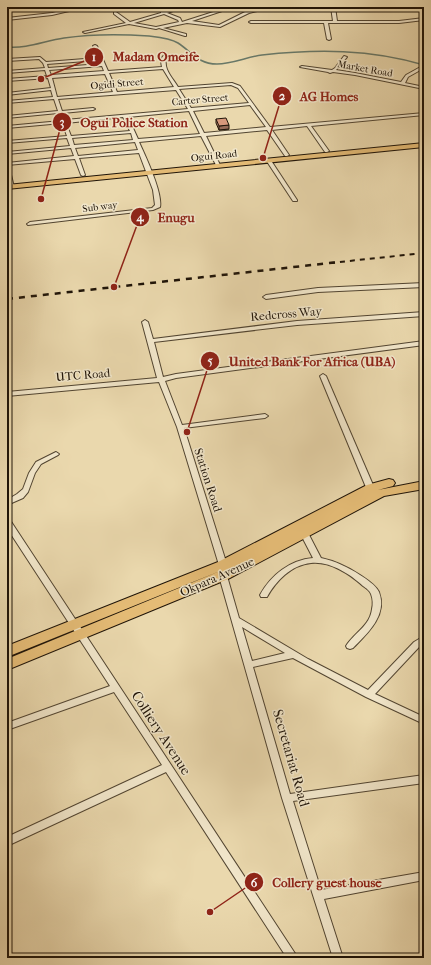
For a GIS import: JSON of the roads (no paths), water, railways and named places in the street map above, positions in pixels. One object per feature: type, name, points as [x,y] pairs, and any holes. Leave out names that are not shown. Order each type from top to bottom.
[{"type":"main road","name":"Ogui Road","points":[[9,185],[327,151],[424,144]]},
{"type":"main road","name":"Ogui Road","points":[[217,163],[268,160],[424,144]]},
{"type":"main road","name":"Ogui Road","points":[[9,185],[83,175],[148,171]]},
{"type":"main road","name":"Okpara Avenue","points":[[223,571],[372,492],[424,477]]},
{"type":"main road","name":"Okpara Avenue","points":[[7,665],[78,630],[223,571],[304,533],[372,492],[424,485]]},
{"type":"main road","name":"Okpara Avenue","points":[[7,652],[78,630]]},
{"type":"street","points":[[85,32],[183,7]]},
{"type":"street","points":[[186,22],[228,7]]},
{"type":"street","points":[[115,13],[128,22],[150,28],[186,22],[211,28],[223,25],[248,12],[272,7]]},
{"type":"street","points":[[333,7],[335,22]]},
{"type":"street","points":[[264,8],[271,14],[272,22]]},
{"type":"street","points":[[7,19],[52,14],[68,10]]},
{"type":"street","points":[[162,12],[179,19],[181,22]]},
{"type":"street","points":[[251,22],[399,22],[424,19]]},
{"type":"street","points":[[326,22],[329,39]]},
{"type":"street","points":[[159,27],[185,35]]},
{"type":"street","points":[[95,46],[99,59],[115,93]]},
{"type":"street","points":[[165,56],[163,61],[164,68],[190,110],[217,163]]},
{"type":"street","points":[[333,71],[345,57]]},
{"type":"street","points":[[7,60],[40,58],[45,63],[52,89],[83,175]]},
{"type":"street","points":[[45,63],[99,59]]},
{"type":"street","points":[[7,72],[102,65]]},
{"type":"street","points":[[402,84],[407,76],[424,66]]},
{"type":"street","points":[[7,80],[164,68]]},
{"type":"street","name":"Market Road","points":[[301,69],[333,71],[424,88]]},
{"type":"street","name":"Ogidi Street","points":[[7,102],[229,84],[239,87],[252,104]]},
{"type":"street","points":[[7,94],[52,89]]},
{"type":"street","points":[[252,104],[287,155]]},
{"type":"street","name":"Carter Street","points":[[7,127],[252,104]]},
{"type":"street","points":[[7,118],[93,109]]},
{"type":"street","points":[[7,153],[424,114]]},
{"type":"street","points":[[125,116],[137,141],[148,171]]},
{"type":"street","points":[[308,124],[327,151]]},
{"type":"street","points":[[7,142],[132,132]]},
{"type":"street","points":[[9,185],[7,165],[76,156],[141,151]]},
{"type":"street","points":[[268,160],[295,200]]},
{"type":"street","name":"Sub way","points":[[30,224],[153,209],[158,206],[159,199],[148,171]]},
{"type":"street","points":[[266,297],[318,290],[424,285]]},
{"type":"street","name":"Redcross Way","points":[[150,340],[297,323],[424,314]]},
{"type":"street","name":"Station Road","points":[[145,322],[161,380],[180,427],[223,571]]},
{"type":"street","name":"UTC Road","points":[[7,394],[161,380],[182,375],[424,343]]},
{"type":"street","points":[[323,376],[372,492]]},
{"type":"street","points":[[180,427],[265,416]]},
{"type":"street","points":[[7,503],[26,490],[38,462],[56,454]]},
{"type":"street","name":"Colliery Avenue","points":[[7,522],[293,958]]},
{"type":"street","points":[[304,533],[318,560]]},
{"type":"street","points":[[264,595],[267,588],[283,573],[302,563],[318,560],[356,576],[375,592],[377,610],[374,620],[350,646]]},
{"type":"street","name":"Secretariat Road","points":[[223,571],[287,798],[319,894],[338,958]]},
{"type":"street","points":[[236,620],[291,655],[424,721]]},
{"type":"street","points":[[369,695],[417,644],[424,639]]},
{"type":"street","points":[[248,664],[291,655]]},
{"type":"street","points":[[7,726],[115,688]]},
{"type":"street","points":[[7,842],[167,767]]},
{"type":"street","points":[[287,798],[424,779]]},
{"type":"street","points":[[319,894],[424,876]]},
{"type":"waterway","points":[[7,47],[22,47],[57,39],[85,36],[138,35],[160,37],[171,40],[183,46],[200,60],[217,64],[262,55],[323,51],[364,53],[424,65]]},
{"type":"railway","points":[[331,263],[424,253]]},
{"type":"railway","points":[[331,263],[339,262]]},
{"type":"railway","points":[[7,299],[331,263]]},
{"type":"place","name":"Madam Omeife","points":[[41,79]]},
{"type":"place","name":"AG Homes","points":[[263,158]]},
{"type":"place","name":"Ogui Police Station","points":[[41,199]]},
{"type":"place","name":"Enugu","points":[[114,287]]},
{"type":"place","name":"United Bank For Africa (UBA)","points":[[187,432]]},
{"type":"place","name":"Collery guest house","points":[[210,912]]}]
